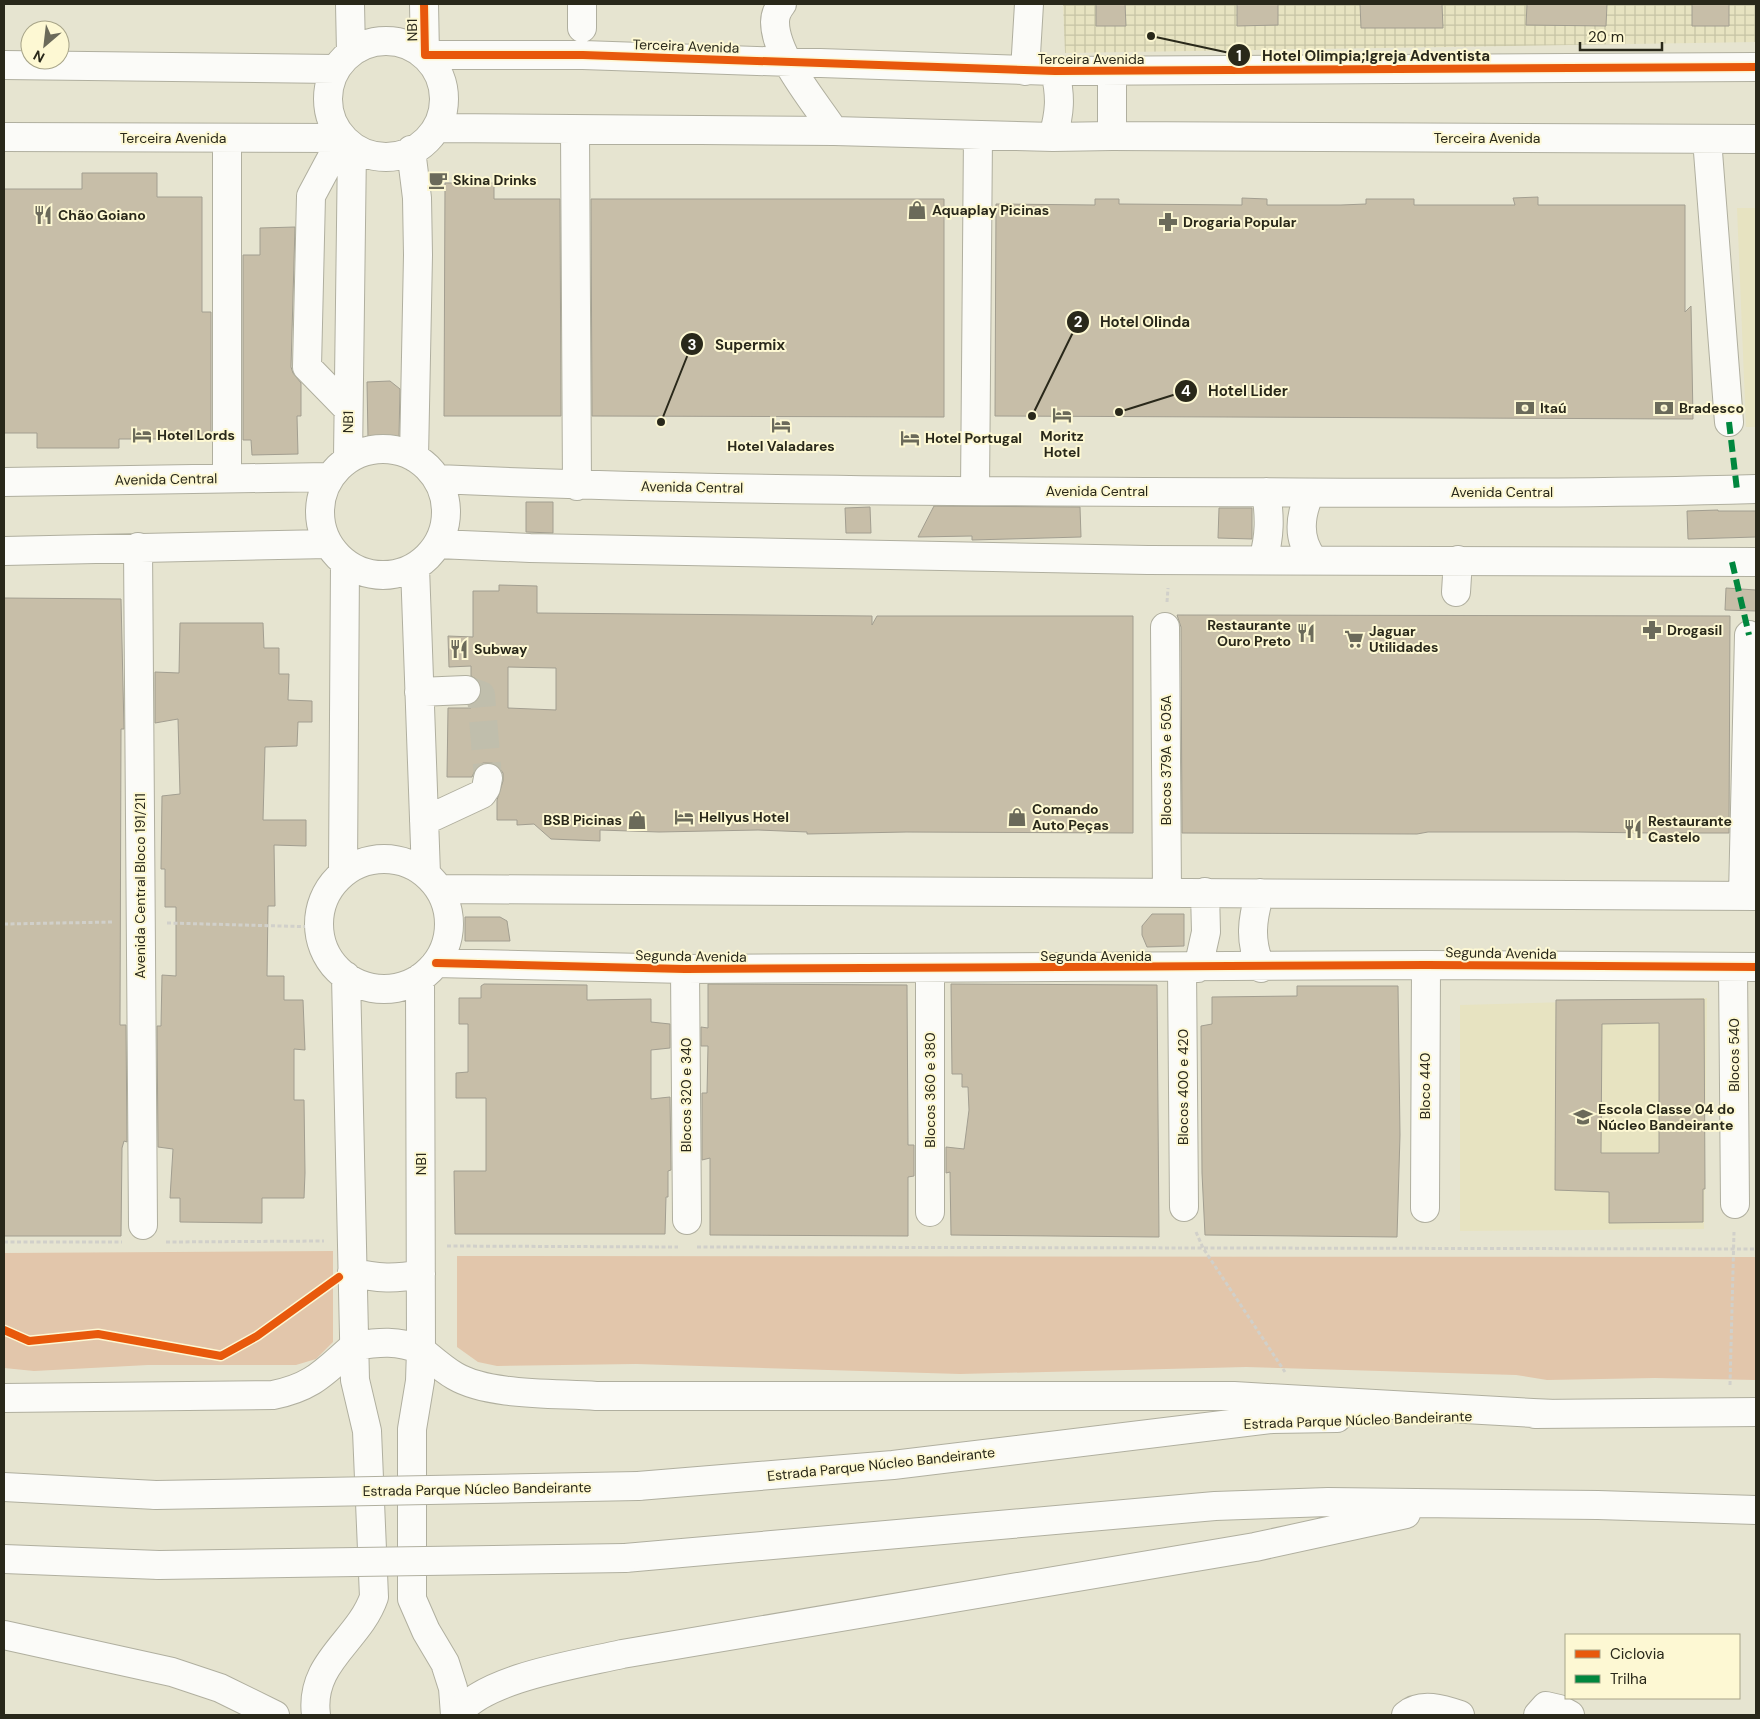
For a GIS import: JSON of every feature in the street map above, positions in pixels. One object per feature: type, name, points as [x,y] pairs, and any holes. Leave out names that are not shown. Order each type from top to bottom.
[{"type":"main road","points":[[4,66],[343,60],[365,44],[381,40],[397,41],[425,55],[440,77],[445,103],[438,128],[425,144],[388,158],[369,155],[347,142],[332,123],[327,105],[328,86],[343,60],[350,4]]},
{"type":"main road","name":"NB1","points":[[424,4],[425,55]]},
{"type":"main road","points":[[782,4],[775,22],[778,41],[789,63],[834,130]]},
{"type":"main road","points":[[1025,71],[1028,4]]},
{"type":"main road","name":"Terceira Avenida","points":[[425,55],[583,55],[1025,71],[1112,72],[1756,67]]},
{"type":"main road","points":[[1053,137],[1060,111],[1060,92],[1055,71]]},
{"type":"main road","points":[[1112,72],[1112,136]]},
{"type":"main road","name":"Terceira Avenida","points":[[438,128],[834,130],[1053,137],[1756,139]]},
{"type":"main road","points":[[575,130],[577,486]]},
{"type":"main road","points":[[976,491],[978,135]]},
{"type":"main road","name":"Terceira Avenida","points":[[4,137],[226,138],[347,142]]},
{"type":"main road","points":[[226,138],[226,478]]},
{"type":"main road","points":[[1707,139],[1729,422]]},
{"type":"main road","points":[[347,142],[311,196],[307,367],[348,409]]},
{"type":"main road","name":"NB1","points":[[347,142],[348,458]]},
{"type":"main road","points":[[411,150],[417,198],[418,255],[414,456]]},
{"type":"main road","points":[[4,551],[138,548],[337,554],[368,574],[392,575],[415,567],[428,557],[438,544],[446,523],[446,500],[437,479],[414,456],[392,449],[369,450],[348,458],[329,478],[320,499],[320,522],[337,554],[343,872]]},
{"type":"main road","name":"Avenida Central","points":[[4,482],[329,478]]},
{"type":"main road","name":"Avenida Central","points":[[437,479],[577,486],[976,491],[1310,493],[1756,489]]},
{"type":"main road","points":[[1263,560],[1269,538],[1270,520],[1266,492]]},
{"type":"main road","points":[[1310,493],[1302,518],[1305,549],[1313,558]]},
{"type":"main road","points":[[438,544],[549,548],[1169,559],[1263,560],[1313,558],[1756,562]]},
{"type":"main road","name":"Avenida Central Bloco 191/211","points":[[138,548],[143,1236]]},
{"type":"main road","points":[[1456,592],[1458,560]]},
{"type":"main road","points":[[415,567],[424,821],[432,881],[447,907],[449,927],[446,946],[428,971],[399,987],[381,988],[363,985],[346,976],[333,963],[323,946],[319,927],[321,907],[330,888],[343,872],[363,862],[385,858],[407,863],[432,881],[1167,893],[1749,896],[1749,635]]},
{"type":"main road","name":"Blocos 379A e 505A","points":[[1166,627],[1167,893]]},
{"type":"main road","points":[[420,692],[466,690]]},
{"type":"main road","points":[[424,821],[482,794],[486,788],[488,778]]},
{"type":"main road","name":"Blocos 400 e 420","points":[[1184,1207],[1190,968],[1206,932],[1205,892]]},
{"type":"main road","points":[[1260,892],[1253,918],[1252,938],[1254,954],[1261,968]]},
{"type":"main road","name":"Segunda Avenida","points":[[428,971],[1261,968],[1426,965],[1745,967]]},
{"type":"main road","name":"Bloco 440","points":[[1425,1208],[1426,965]]},
{"type":"main road","name":"Blocos 540","points":[[1735,1204],[1745,967]]},
{"type":"main road","name":"Blocos 360 e 380","points":[[930,968],[930,1212]]},
{"type":"main road","name":"Blocos 320 e 340","points":[[685,969],[687,1220]]},
{"type":"main road","name":"NB1","points":[[428,971],[421,1242],[420,1381],[412,1429],[412,1599],[426,1631],[445,1663],[454,1688],[456,1715]]},
{"type":"main road","points":[[316,1715],[317,1692],[327,1663],[369,1612],[374,1597],[368,1431],[355,1380],[346,976]]},
{"type":"main road","points":[[352,1272],[375,1278],[390,1279],[421,1274]]},
{"type":"main road","points":[[4,1398],[273,1394],[296,1390],[312,1383],[354,1346],[393,1342],[407,1344],[421,1350],[456,1376],[480,1385],[505,1390],[596,1396],[1234,1396],[1552,1414]]},
{"type":"main road","name":"Estrada Parque Núcleo Bandeirante","points":[[4,1487],[156,1495],[638,1486],[893,1465],[1272,1420],[1756,1412]]},
{"type":"main road","points":[[4,1559],[159,1565],[626,1558],[1215,1506],[1328,1502],[1756,1510]]},
{"type":"main road","points":[[456,1715],[463,1706],[479,1696],[533,1674],[614,1656],[1255,1547],[1455,1503]]},
{"type":"main road","points":[[4,1635],[172,1672],[220,1688],[275,1715]]},
{"type":"main road","points":[[1538,1715],[1546,1706],[1559,1709],[1570,1715]]},
{"type":"main road","points":[[1406,1715],[1410,1712],[1432,1707],[1460,1715]]},
{"type":"path","points":[[1166,627],[1169,559]]},
{"type":"path","points":[[1730,1387],[1735,1204]]},
{"type":"path","points":[[4,1242],[143,1236],[341,1241],[352,1236]]},
{"type":"path","points":[[421,1242],[458,1247],[1756,1249]]},
{"type":"path","points":[[1203,1248],[1288,1377]]},
{"type":"shaded area","points":[[1063,4],[1756,4],[1756,42],[1065,53]]},
{"type":"shaded area","points":[[1737,208],[1756,208],[1756,427],[1746,427]]},
{"type":"shaded area","name":"Escola Classe 04 do Núcleo Bandeirante","points":[[1707,998],[1704,1229],[1460,1231],[1460,1005]]},
{"type":"shaded area","points":[[333,1251],[333,1342],[316,1359],[296,1365],[148,1365],[34,1371],[4,1368],[4,1253]]},
{"type":"shaded area","points":[[457,1256],[1756,1257],[1756,1380],[1655,1378],[1547,1380],[1516,1375],[1246,1367],[960,1374],[636,1364],[497,1366],[478,1362],[457,1347]]},
{"type":"building","points":[[1096,4],[1125,4],[1126,26],[1096,26]]},
{"type":"building","points":[[1237,4],[1278,4],[1278,25],[1237,26]]},
{"type":"building","points":[[1360,4],[1442,4],[1443,28],[1361,28]]},
{"type":"building","points":[[1527,4],[1607,4],[1606,26],[1526,25]]},
{"type":"building","points":[[1692,4],[1729,4],[1729,26],[1692,26]]},
{"type":"building","points":[[82,173],[157,173],[157,197],[202,197],[202,312],[211,312],[211,439],[119,439],[119,448],[37,448],[37,433],[4,433],[4,189],[82,189]]},
{"type":"building","points":[[445,183],[494,183],[494,199],[560,199],[561,416],[444,416]]},
{"type":"building","points":[[1538,197],[1538,205],[1685,205],[1685,312],[1691,306],[1693,419],[995,416],[996,204],[1095,205],[1095,199],[1119,199],[1119,204],[1242,205],[1242,198],[1267,199],[1267,205],[1366,204],[1366,199],[1414,199],[1414,205],[1515,205],[1513,198]]},
{"type":"building","points":[[591,199],[944,199],[944,417],[592,416]]},
{"type":"building","points":[[295,227],[291,367],[301,383],[301,416],[297,416],[298,454],[252,455],[251,440],[243,440],[243,255],[260,255],[260,228]]},
{"type":"building","points":[[390,381],[400,389],[399,437],[368,438],[367,382]]},
{"type":"building","points":[[526,502],[553,502],[553,533],[526,532]]},
{"type":"building","points":[[934,506],[1080,507],[1081,537],[972,540],[972,536],[918,537]]},
{"type":"building","points":[[870,507],[871,533],[846,533],[845,508]]},
{"type":"building","points":[[1219,508],[1252,508],[1252,539],[1218,538]]},
{"type":"building","points":[[1687,511],[1756,511],[1756,537],[1688,539]]},
{"type":"building","points":[[499,585],[537,586],[537,613],[872,616],[872,625],[877,616],[1133,616],[1133,833],[906,832],[807,834],[807,832],[758,830],[659,832],[600,830],[600,841],[551,839],[534,824],[517,825],[517,820],[497,820],[497,800],[503,781],[503,773],[498,766],[492,763],[483,763],[476,768],[472,777],[447,777],[448,708],[471,708],[471,704],[480,698],[482,690],[479,681],[471,676],[471,666],[449,667],[448,636],[473,637],[473,591],[499,591]],"holes":[[[508,667],[556,668],[556,710],[508,708]]]},
{"type":"building","points":[[1726,588],[1756,590],[1756,611],[1725,610]]},
{"type":"building","points":[[4,598],[121,599],[124,729],[121,729],[120,1025],[126,1025],[127,1142],[124,1141],[122,1148],[121,1236],[4,1236]]},
{"type":"building","points":[[1177,615],[1730,616],[1729,833],[1675,833],[1675,837],[1650,837],[1650,833],[1577,832],[1428,832],[1417,834],[1182,833],[1181,627]]},
{"type":"building","points":[[180,623],[263,623],[264,648],[279,648],[279,674],[289,674],[288,700],[312,701],[312,722],[298,722],[297,746],[265,747],[263,820],[306,820],[306,846],[274,845],[275,906],[268,906],[267,976],[284,976],[284,1000],[303,1000],[305,1050],[294,1049],[294,1100],[304,1100],[305,1173],[304,1198],[262,1198],[262,1223],[180,1222],[180,1198],[170,1198],[173,1149],[158,1147],[157,1026],[161,1026],[162,975],[176,976],[176,907],[165,907],[165,869],[161,869],[162,796],[180,794],[178,719],[155,723],[155,672],[179,673]]},
{"type":"building","points":[[1152,914],[1184,914],[1184,946],[1147,947],[1142,935],[1142,926]]},
{"type":"building","points":[[465,917],[500,917],[507,921],[510,941],[465,941]]},
{"type":"building","points":[[484,984],[587,985],[587,1000],[651,999],[651,1022],[670,1024],[670,1048],[651,1050],[651,1099],[670,1097],[671,1170],[668,1171],[665,1234],[455,1234],[454,1171],[486,1171],[486,1098],[456,1098],[456,1073],[468,1072],[468,1024],[459,1024],[459,998],[481,998],[481,986]]},
{"type":"building","points":[[708,984],[907,985],[908,1145],[914,1145],[914,1176],[908,1177],[908,1236],[710,1235],[710,1158],[702,1160],[702,1093],[707,1093],[708,1046],[701,1046],[701,1027],[708,1028]]},
{"type":"building","points":[[951,984],[1157,985],[1159,1237],[951,1235],[950,1172],[946,1173],[946,1147],[964,1149],[969,1110],[968,1087],[962,1087],[962,1074],[952,1074]]},
{"type":"building","points":[[1297,986],[1398,986],[1400,1135],[1397,1237],[1205,1235],[1202,1173],[1201,1026],[1212,1024],[1212,997],[1297,996]]},
{"type":"building","points":[[1704,999],[1705,1189],[1703,1189],[1703,1222],[1609,1223],[1609,1192],[1555,1190],[1556,1000]],"holes":[[[1659,1023],[1659,1153],[1601,1153],[1602,1024]]]},
{"type":"tunnel","points":[[466,690],[481,695],[488,778]]},
{"type":"marked path","points":[[1729,422],[1737,490]]},
{"type":"marked path","points":[[1732,562],[1749,635]]},
{"type":"cycle path","points":[[424,4],[425,55],[583,55],[1055,71],[1756,67]]},
{"type":"cycle path","points":[[436,963],[685,969],[1426,965],[1756,967]]},
{"type":"cycle path","points":[[4,1330],[29,1341],[98,1334],[221,1356],[257,1336],[339,1277]]},
{"type":"place","name":"Hotel Olimpia;Igreja Adventista","points":[[1151,36]]},
{"type":"place","name":"Skina Drinks","points":[[438,180]]},
{"type":"place","name":"Aquaplay Picinas","points":[[917,210]]},
{"type":"place","name":"Chão Goiano","points":[[43,215]]},
{"type":"place","name":"Drogaria Popular","points":[[1168,222]]},
{"type":"place","name":"Itaú","points":[[1525,408]]},
{"type":"place","name":"Bradesco","points":[[1664,408]]},
{"type":"place","name":"Hotel Lider","points":[[1119,412]]},
{"type":"place","name":"Moritz Hotel","points":[[1062,415]]},
{"type":"place","name":"Hotel Olinda","points":[[1032,416]]},
{"type":"place","name":"Supermix","points":[[661,422]]},
{"type":"place","name":"Hotel Valadares","points":[[781,425]]},
{"type":"place","name":"Hotel Lords","points":[[142,435]]},
{"type":"place","name":"Hotel Portugal","points":[[910,438]]},
{"type":"place","name":"Drogasil","points":[[1652,630]]},
{"type":"place","name":"Restaurante Ouro Preto","points":[[1306,633]]},
{"type":"place","name":"Jaguar Utilidades","points":[[1354,639]]},
{"type":"place","name":"Subway","points":[[459,649]]},
{"type":"place","name":"Hellyus Hotel","points":[[684,817]]},
{"type":"place","name":"Comando Auto Peças","points":[[1017,817]]},
{"type":"place","name":"BSB Picinas","points":[[637,820]]},
{"type":"place","name":"Restaurante Castelo","points":[[1633,829]]},
{"type":"place","name":"Escola Classe 04 do Núcleo Bandeirante","points":[[1583,1117]]}]
